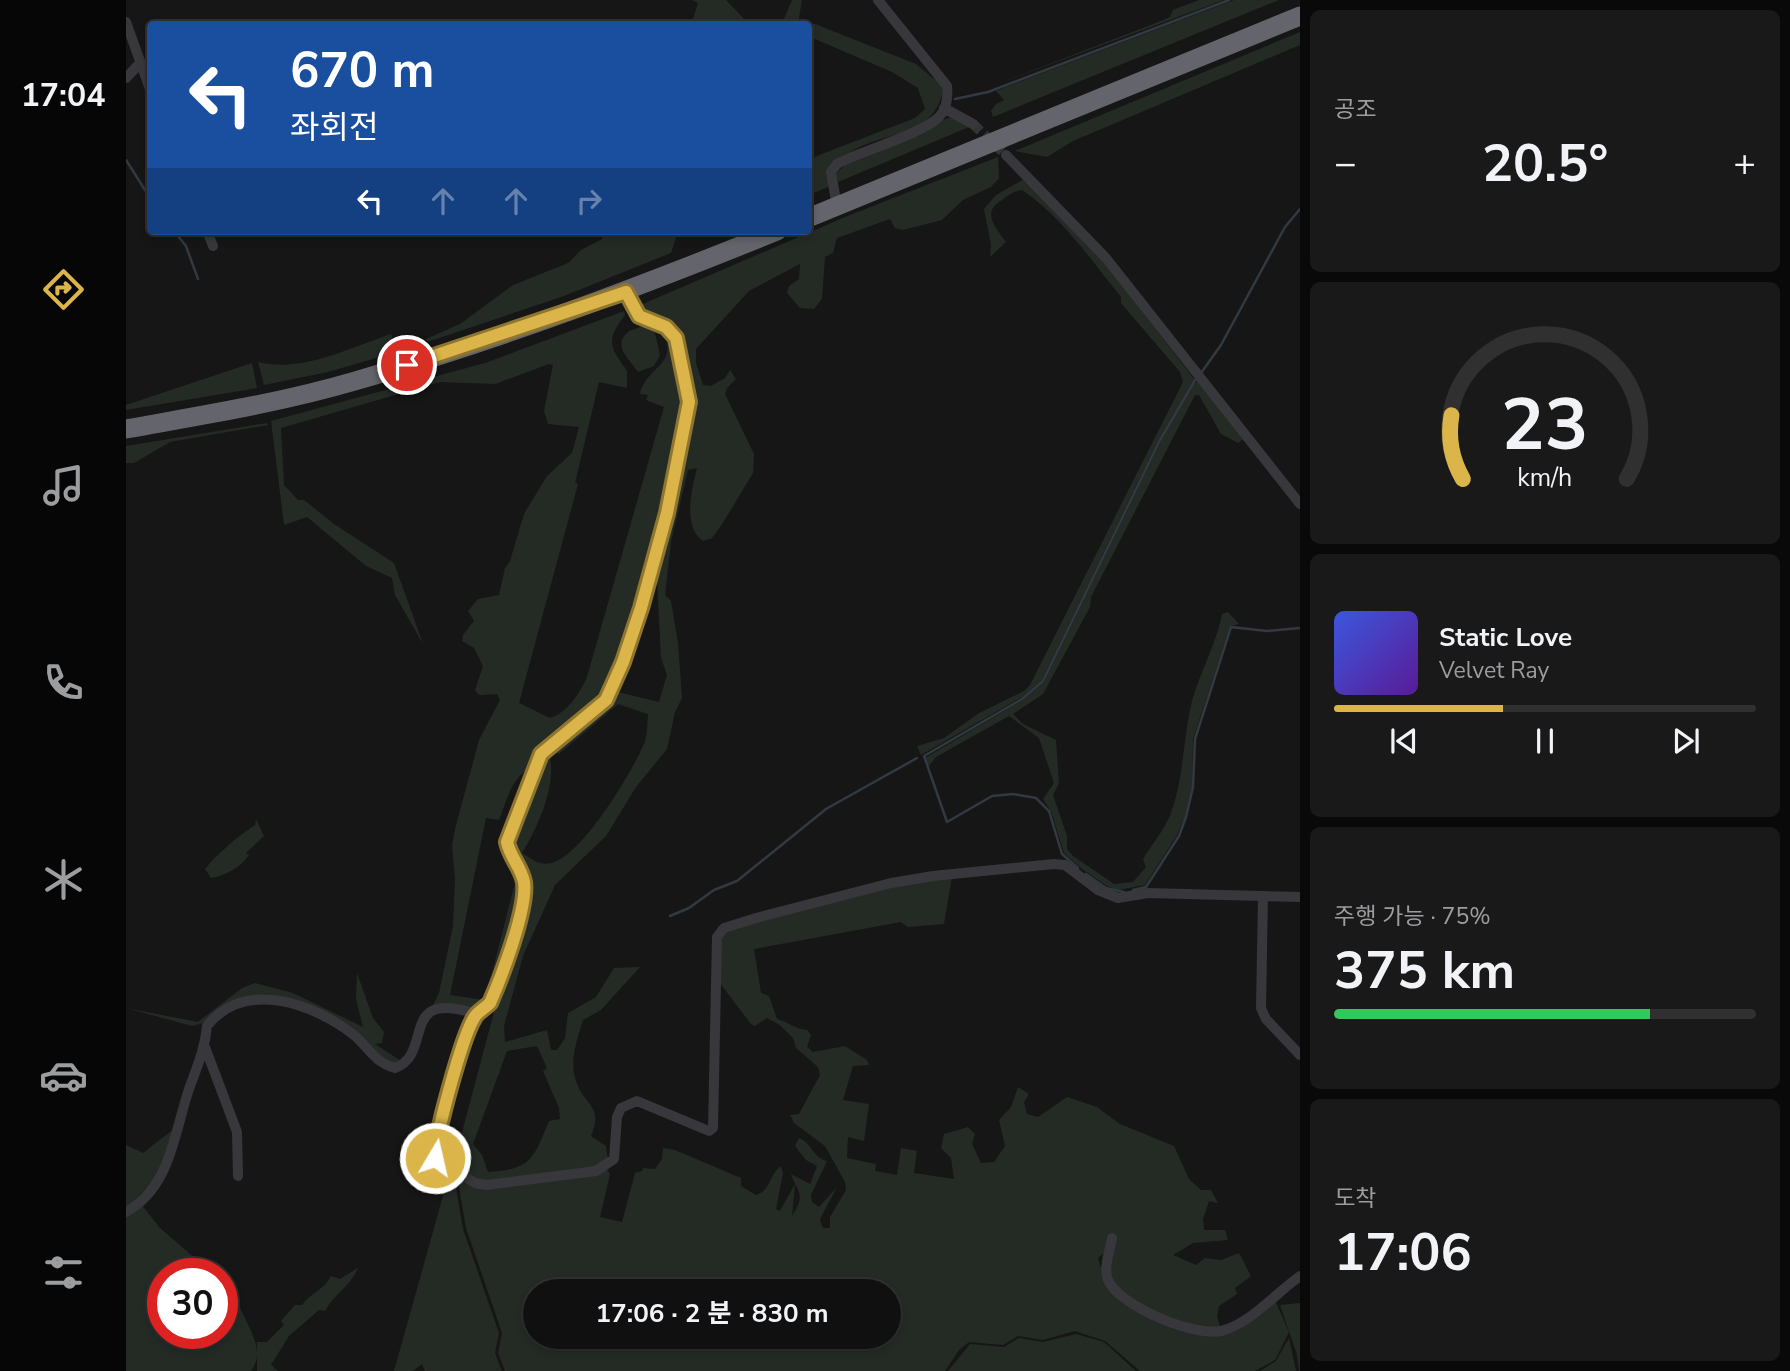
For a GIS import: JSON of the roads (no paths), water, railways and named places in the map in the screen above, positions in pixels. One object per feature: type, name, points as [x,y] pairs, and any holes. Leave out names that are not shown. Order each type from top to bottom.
[{"type":"highway","points":[[812,217],[1300,16]]},
{"type":"highway","points":[[126,429],[273,402],[355,381],[626,292],[767,235]]},
{"type":"street","points":[[838,207],[831,172],[837,164],[925,126],[940,116],[948,99],[947,86],[878,0]]},
{"type":"street","points":[[126,22],[147,81]]},
{"type":"street","points":[[126,78],[140,62]]},
{"type":"street","points":[[944,108],[973,124]]},
{"type":"street","points":[[1006,155],[1106,258],[1300,504]]},
{"type":"street","points":[[209,235],[213,246]]},
{"type":"street","points":[[626,292],[639,316],[666,327],[676,338],[688,384],[688,417],[642,601],[612,689],[606,700],[541,754],[507,842],[510,855],[524,881],[524,902],[490,1003],[476,1014],[467,1031],[438,1132],[435,1158],[475,1183],[486,1185],[596,1171],[614,1159],[617,1117],[627,1103],[637,1101],[709,1131],[713,1128],[716,951],[717,937],[724,928],[891,883],[1054,864],[1065,865],[1098,890],[1118,898],[1148,892],[1300,897]]},
{"type":"street","points":[[1263,897],[1261,1008],[1266,1019],[1300,1055]]},
{"type":"street","points":[[126,1212],[149,1194],[167,1165],[205,1047],[208,1026],[220,1014],[239,1004],[272,1000],[294,1002],[355,1036],[374,1059],[395,1068],[406,1061],[420,1024],[436,1009],[445,1006],[476,1014]]},
{"type":"street","points":[[205,1047],[237,1132],[238,1176]]},
{"type":"street","points":[[1112,1238],[1106,1268],[1108,1280],[1115,1290],[1154,1315],[1203,1332],[1222,1331],[1235,1325],[1300,1276]]},
{"type":"waterway","points":[[955,99],[988,92],[1229,0]]},
{"type":"waterway","points":[[126,160],[147,193]]},
{"type":"waterway","points":[[1201,373],[1221,345],[1285,227],[1300,209]]},
{"type":"waterway","points":[[177,235],[186,246],[198,279]]},
{"type":"waterway","points":[[1078,868],[1062,854],[1049,811],[1036,798],[1013,794],[992,796],[947,822],[924,756],[1022,699],[1043,681],[1160,440],[1195,380]]},
{"type":"waterway","points":[[1133,890],[1146,887],[1179,836],[1193,787],[1195,739],[1231,627],[1267,631],[1300,628]]},
{"type":"waterway","points":[[670,916],[689,908],[714,890],[737,881],[826,809],[917,758]]},
{"type":"waterway","points":[[1086,874],[1106,888],[1124,892]]},
{"type":"tunnel","points":[[973,124],[1006,155]]}]
